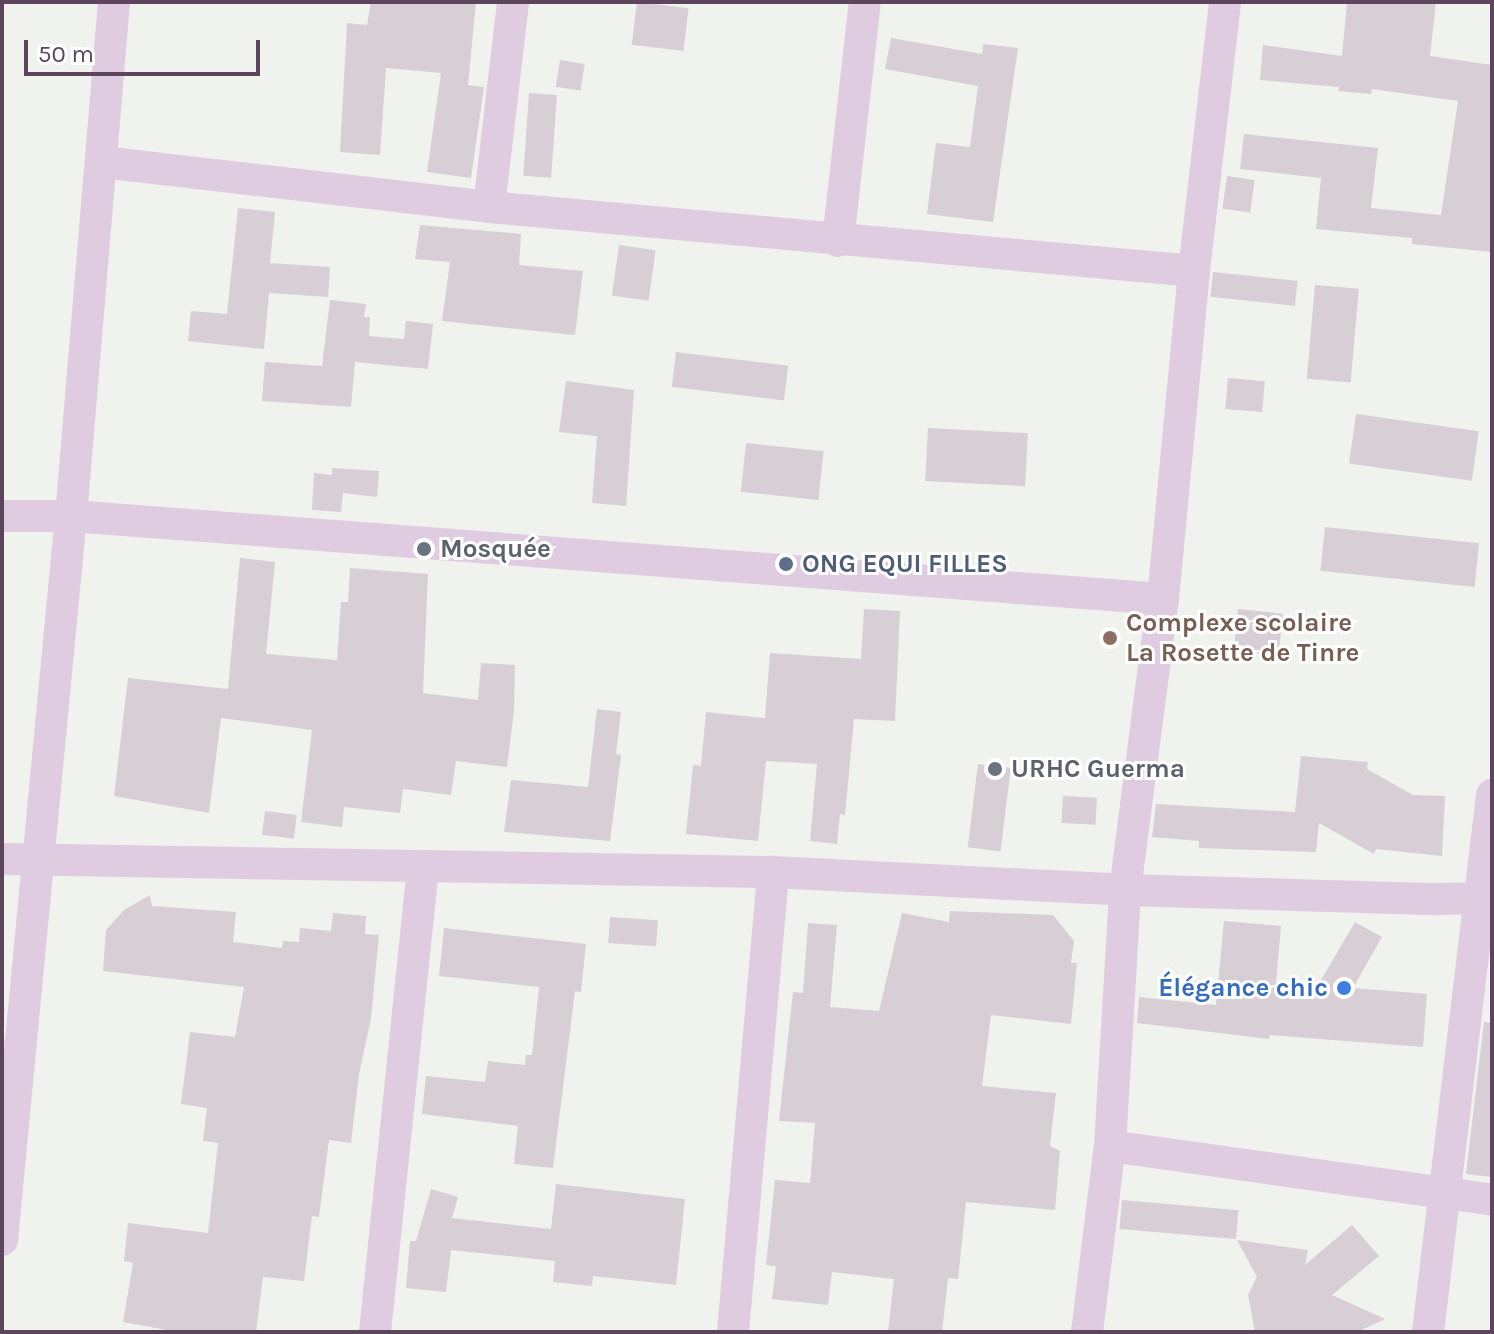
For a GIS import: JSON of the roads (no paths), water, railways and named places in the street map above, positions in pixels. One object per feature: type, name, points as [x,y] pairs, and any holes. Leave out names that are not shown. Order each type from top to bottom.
[{"type":"street","points":[[2,1240],[71,516],[114,2]]},
{"type":"street","points":[[489,207],[513,2]]},
{"type":"street","points":[[838,241],[865,2]]},
{"type":"street","points":[[1087,1332],[1110,1146],[1125,890],[1163,599],[1194,271],[1225,2]]},
{"type":"street","points":[[102,162],[489,207],[1194,271]]},
{"type":"street","points":[[2,516],[71,516],[1163,599]]},
{"type":"street","points":[[1428,1332],[1442,1195],[1485,898],[1492,795]]},
{"type":"street","points":[[2,859],[773,872],[1125,890],[1485,898]]},
{"type":"street","points":[[375,1332],[423,867]]},
{"type":"street","points":[[733,1332],[773,872]]},
{"type":"street","points":[[1110,1146],[1492,1200]]},
{"type":"place","name":"Mosquée","points":[[424,549]]},
{"type":"place","name":"ONG EQUI FILLES","points":[[786,564]]},
{"type":"place","name":"Complexe scolaire La Rosette de Tinre","points":[[1110,638]]},
{"type":"place","name":"URHC Guerma","points":[[995,769]]},
{"type":"place","name":"Élégance chic","points":[[1344,988]]}]
